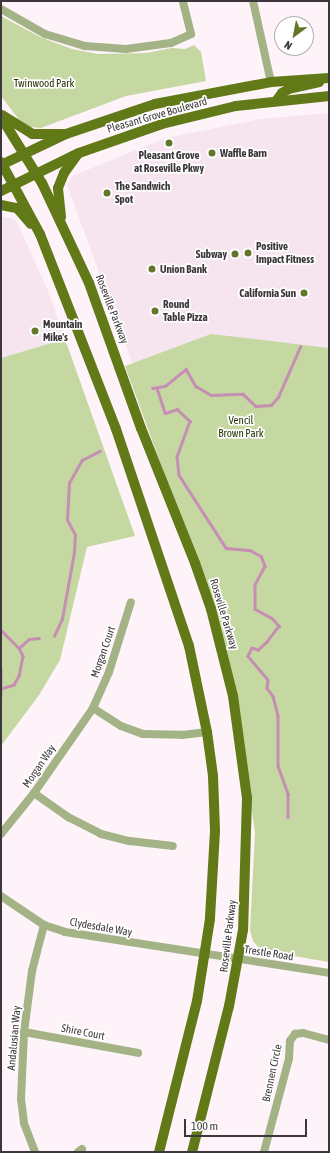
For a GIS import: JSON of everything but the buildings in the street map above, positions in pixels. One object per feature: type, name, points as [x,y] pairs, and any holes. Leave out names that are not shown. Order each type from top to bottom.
[{"type":"main road","name":"Pleasant Grove Boulevard","points":[[2,164],[66,134],[155,104],[271,82],[329,79]]},
{"type":"main road","points":[[277,100],[282,93],[289,89],[329,79]]},
{"type":"main road","name":"Pleasant Grove Boulevard","points":[[1,191],[36,172],[78,153],[133,133],[197,114],[277,100],[329,96]]},
{"type":"main road","points":[[1,114],[32,134],[66,134]]},
{"type":"main road","name":"Roseville Parkway","points":[[1,117],[36,172],[89,283],[141,428],[195,563],[228,670],[238,725],[247,798],[243,930],[229,1006],[192,1152]]},
{"type":"main road","points":[[62,225],[58,188],[64,174],[78,153]]},
{"type":"main road","name":"Roseville Parkway","points":[[2,164],[40,234],[116,429],[189,646],[207,732],[213,776],[215,850],[206,954],[198,1001],[159,1152]]},
{"type":"main road","points":[[1,205],[17,208],[40,234]]},
{"type":"street","points":[[1,9],[44,34],[85,46],[126,49],[171,43],[191,34],[183,1]]},
{"type":"street","points":[[253,1],[271,82]]},
{"type":"street","name":"Morgan Court","points":[[93,708],[109,672],[131,602]]},
{"type":"street","points":[[93,708],[121,726],[143,734],[176,736],[207,732]]},
{"type":"street","name":"Morgan Way","points":[[1,834],[34,793],[93,708]]},
{"type":"street","points":[[34,793],[68,817],[101,834],[130,841],[173,846]]},
{"type":"street","name":"Clydesdale Way","points":[[1,896],[44,925],[85,936],[206,954]]},
{"type":"street","name":"Andalusian Way","points":[[35,1152],[24,1124],[21,1099],[24,1032],[32,971],[44,925]]},
{"type":"street","name":"Trestle Road","points":[[206,954],[329,973]]},
{"type":"street","name":"Shire Court","points":[[24,1032],[138,1053]]},
{"type":"street","name":"Brennen Circle","points":[[264,1152],[289,1059],[290,1041],[295,1034],[303,1033],[329,1040]]},
{"type":"shaded area","points":[[329,113],[329,348],[133,365],[67,185],[72,176],[166,138],[260,119]]},
{"type":"shaded area","points":[[1,216],[16,220],[49,293],[65,339],[1,358]]},
{"type":"green space","name":"Twinwood Park","points":[[1,16],[40,37],[72,49],[98,54],[146,53],[172,48],[185,49],[194,45],[201,52],[206,81],[126,96],[41,128],[30,127],[20,121],[1,96]]},
{"type":"green space","name":"Vencil Brown Park","points":[[211,334],[329,348],[329,962],[270,952],[259,948],[253,941],[250,930],[255,833],[237,707],[202,577],[125,366]]},
{"type":"green space","points":[[65,339],[135,536],[87,547],[60,660],[39,695],[1,746],[1,358]]},
{"type":"waterway","points":[[152,388],[165,386],[186,369],[196,386],[211,395],[243,394],[256,406],[271,405],[278,397],[300,347]]},
{"type":"waterway","points":[[157,388],[165,413],[177,409],[190,421],[177,456],[179,475],[226,548],[250,550],[261,556],[265,566],[255,585],[255,609],[272,618],[279,626],[267,642],[258,650],[252,648],[248,656],[268,680],[267,688],[273,696],[278,716],[278,766],[288,794],[288,817]]},
{"type":"waterway","points":[[54,636],[62,619],[74,552],[75,535],[67,520],[69,483],[82,460],[100,451]]},
{"type":"waterway","points":[[1,630],[19,648],[23,656],[19,676],[14,685],[2,689]]},
{"type":"waterway","points":[[19,648],[29,639],[39,638]]},
{"type":"waterway","points":[[1,669],[1,696]]},
{"type":"place","name":"Pleasant Grove at Roseville Pkwy","points":[[169,143]]},
{"type":"place","name":"Waffle Barn","points":[[212,153]]},
{"type":"place","name":"The Sandwich Spot","points":[[107,193]]},
{"type":"place","name":"Positive Impact Fitness","points":[[248,253]]},
{"type":"place","name":"Subway","points":[[235,254]]},
{"type":"place","name":"Union Bank","points":[[152,269]]},
{"type":"place","name":"California Sun","points":[[304,293]]},
{"type":"place","name":"Round Table Pizza","points":[[155,311]]},
{"type":"place","name":"Mountain Mike's","points":[[35,331]]}]
